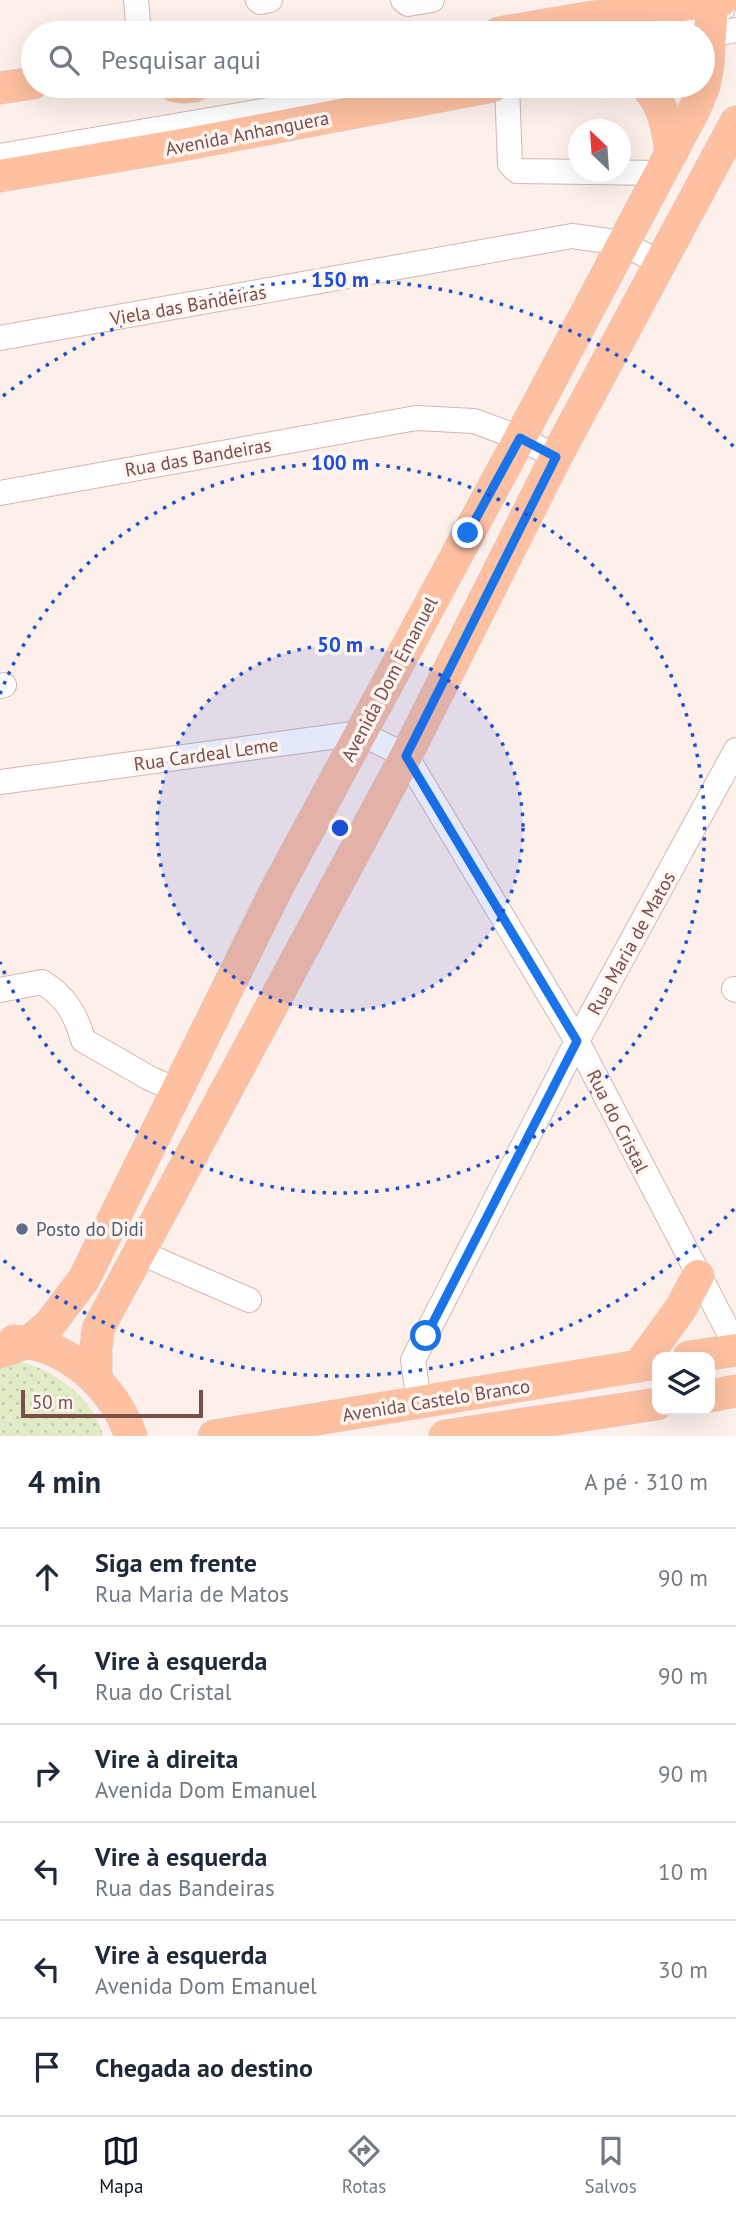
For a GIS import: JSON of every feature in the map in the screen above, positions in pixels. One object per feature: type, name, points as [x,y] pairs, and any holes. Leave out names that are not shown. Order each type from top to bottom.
[{"type":"main road","points":[[542,21],[584,9],[657,21]]},
{"type":"main road","points":[[0,88],[21,85]]},
{"type":"main road","name":"Avenida Anhanguera","points":[[0,176],[430,98]]},
{"type":"main road","points":[[655,98],[661,105],[667,124],[665,163]]},
{"type":"main road","name":"Avenida Dom Emanuel","points":[[10,1345],[50,1324],[84,1279],[277,888],[520,438],[699,98]]},
{"type":"main road","points":[[96,1379],[99,1329],[406,756],[556,457],[736,122]]},
{"type":"main road","points":[[648,1365],[698,1276]]},
{"type":"main road","points":[[10,1345],[53,1350],[74,1360],[96,1379],[116,1406],[131,1436]]},
{"type":"main road","points":[[715,1352],[736,1348]]},
{"type":"main road","name":"Avenida Castelo Branco","points":[[214,1436],[648,1365]]},
{"type":"main road","points":[[715,1395],[736,1391]]},
{"type":"main road","name":"Avenida Castelo Branco","points":[[445,1436],[652,1405]]},
{"type":"street","points":[[136,0],[138,21]]},
{"type":"street","points":[[258,0],[270,0]]},
{"type":"street","points":[[403,0],[408,4],[432,0]]},
{"type":"street","points":[[0,156],[339,98]]},
{"type":"street","points":[[507,98],[510,164],[517,171],[665,163]]},
{"type":"street","name":"Viela das Bandeiras","points":[[0,338],[572,236],[623,243],[660,263]]},
{"type":"street","name":"Rua das Bandeiras","points":[[0,493],[416,418],[474,421],[520,438],[556,457]]},
{"type":"street","points":[[360,733],[406,756]]},
{"type":"street","name":"Rua Cardeal Leme","points":[[0,782],[360,733]]},
{"type":"street","name":"Rua Maria de Matos","points":[[419,1402],[413,1360],[577,1041],[736,750]]},
{"type":"street","name":"Rua do Cristal","points":[[406,756],[577,1041],[736,1348]]},
{"type":"street","points":[[0,990],[42,982],[59,992],[78,1022],[83,1040],[151,1079],[177,1090]]},
{"type":"street","points":[[139,1252],[249,1300]]},
{"type":"green space","points":[[0,1359],[32,1365],[64,1382],[89,1407],[103,1436],[0,1436]]},
{"type":"place","name":"Posto do Didi","points":[[22,1229]]},
{"type":"route","points":[[426,1336],[577,1041],[406,756],[556,457],[520,438],[468,533]]}]
